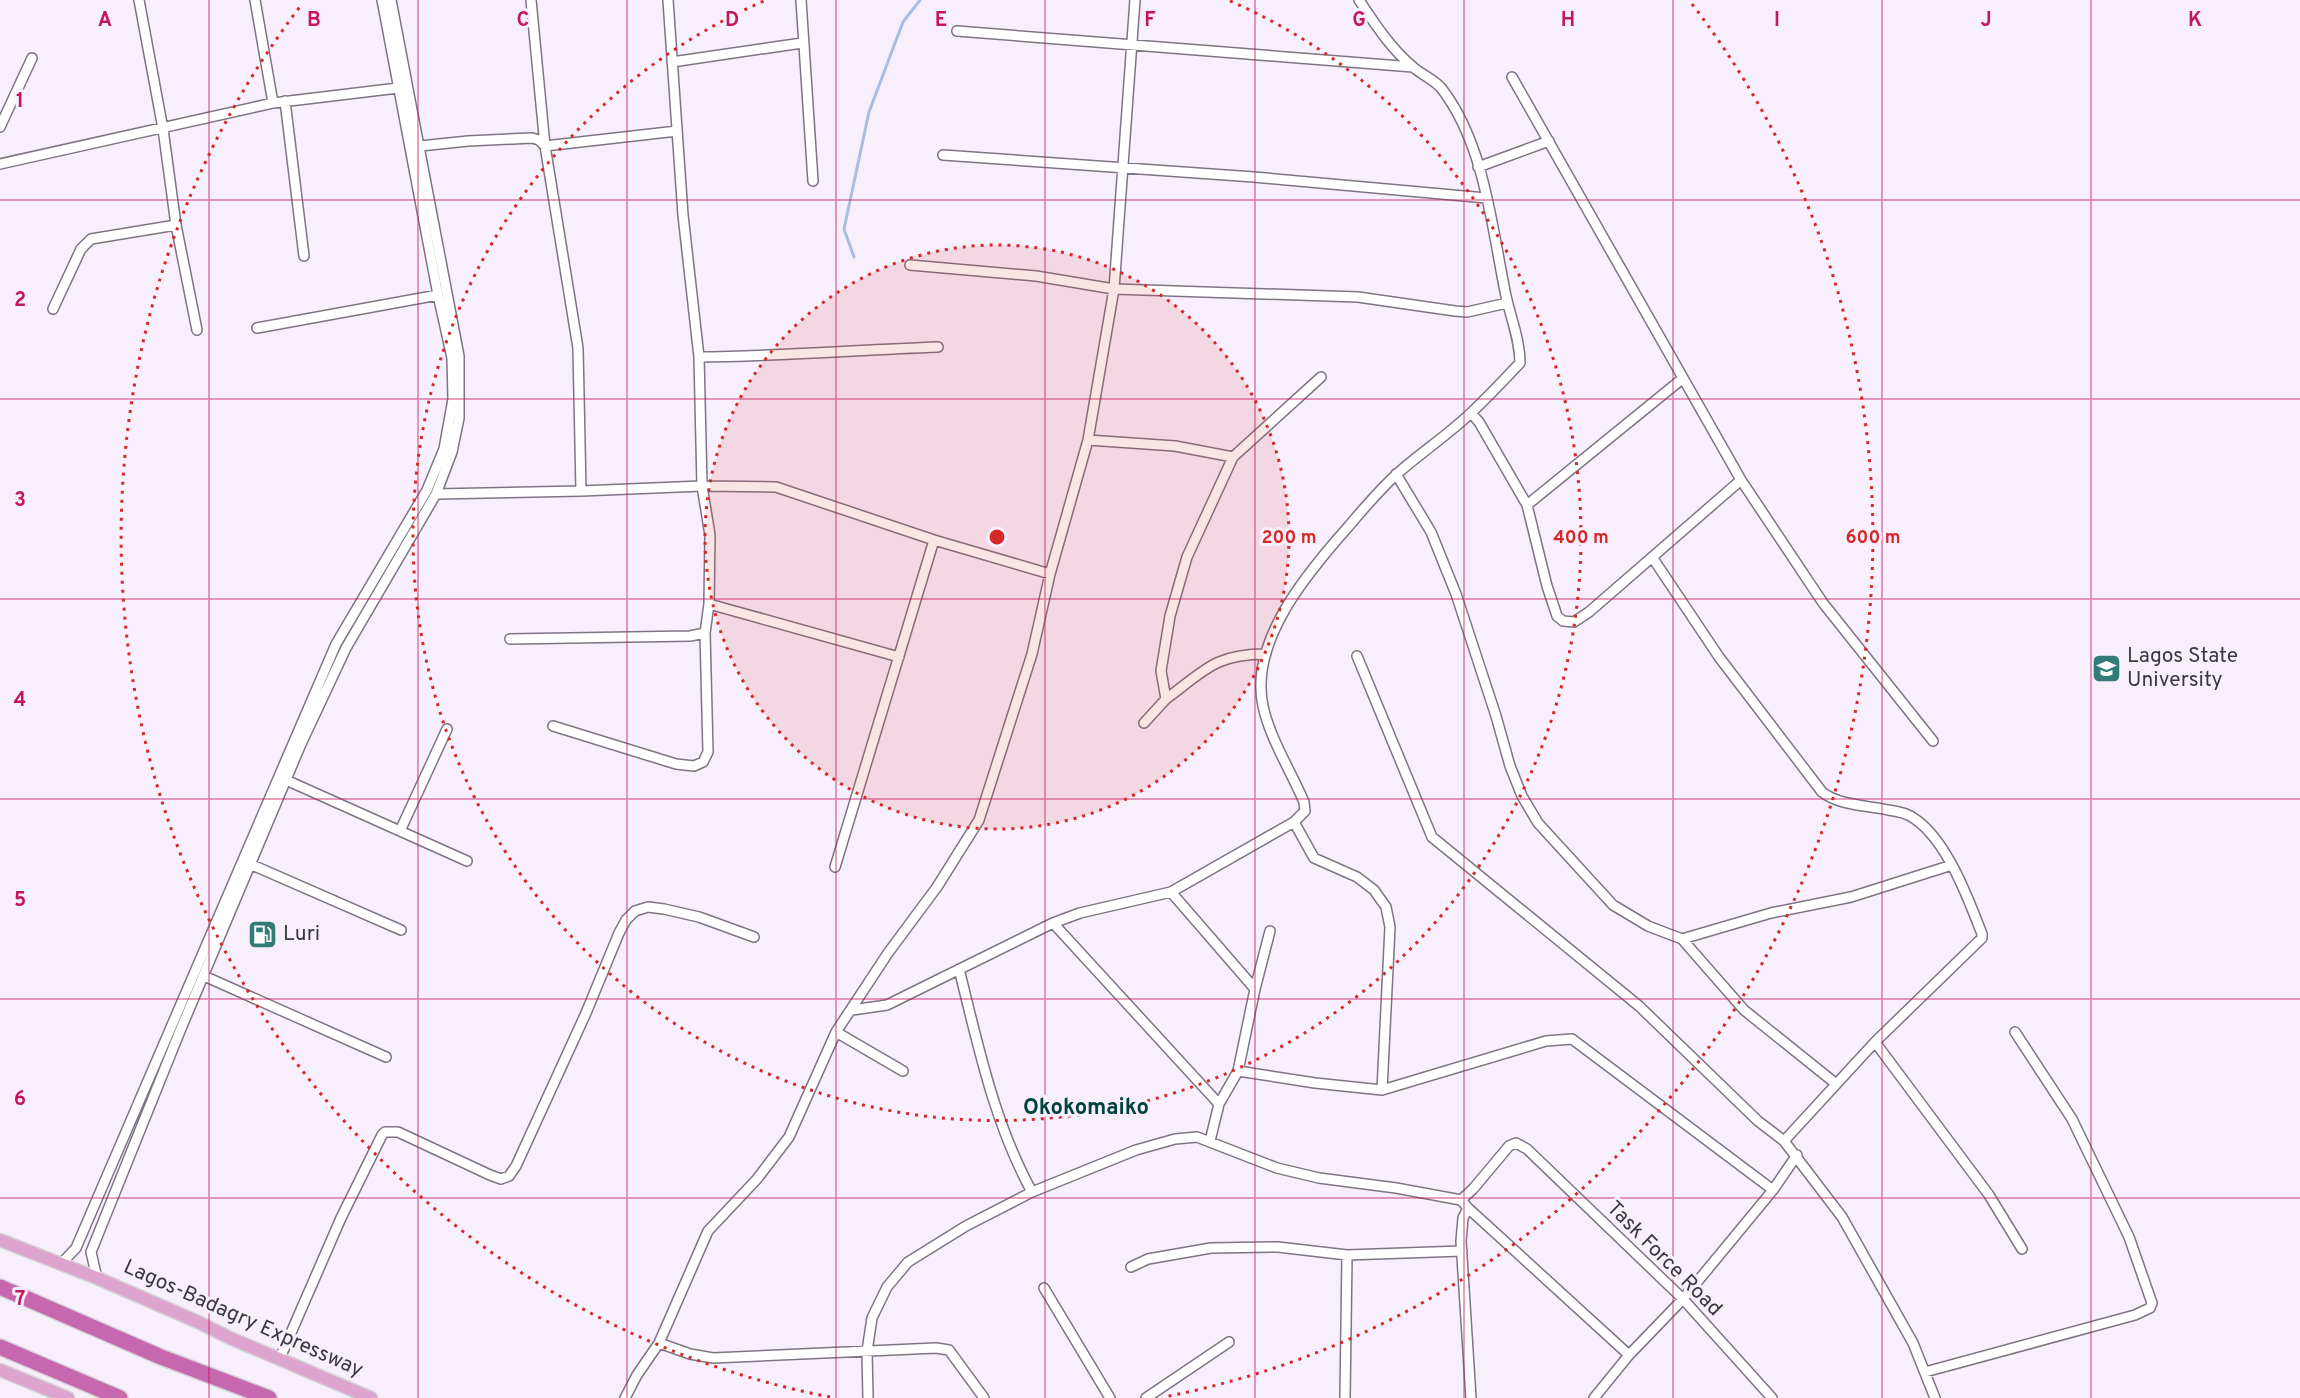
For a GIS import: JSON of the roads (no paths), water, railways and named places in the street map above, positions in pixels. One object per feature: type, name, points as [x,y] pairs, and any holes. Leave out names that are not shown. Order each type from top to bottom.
[{"type":"highway","points":[[0,1287],[161,1357],[269,1398]]},
{"type":"highway","points":[[0,1347],[120,1398]]},
{"type":"main road","name":"Lagos-Badagry Expressway","points":[[0,1240],[97,1278],[371,1398]]},
{"type":"main road","points":[[0,1370],[68,1398]]},
{"type":"street","points":[[139,0],[163,129],[176,225],[197,330]]},
{"type":"street","points":[[255,0],[273,103]]},
{"type":"street","points":[[61,1264],[76,1248],[336,644],[426,490],[444,449],[451,419],[452,358],[382,0]]},
{"type":"street","points":[[97,1278],[91,1252],[286,780],[346,648],[436,494],[452,452],[459,418],[459,356],[391,0]]},
{"type":"street","points":[[531,0],[545,146],[578,348],[581,491]]},
{"type":"street","points":[[553,726],[676,764],[694,766],[703,762],[708,752],[705,633],[710,604],[710,535],[702,486],[699,357],[683,215],[668,0]]},
{"type":"street","points":[[801,0],[802,43],[811,126],[813,181]]},
{"type":"street","points":[[625,1398],[637,1374],[659,1343],[708,1231],[757,1179],[789,1137],[836,1032],[888,953],[937,887],[979,820],[1032,654],[1050,574],[1088,440],[1114,289],[1136,0]]},
{"type":"street","points":[[852,1010],[887,1005],[1053,923],[1080,913],[1171,892],[1294,822],[1305,811],[1304,802],[1270,729],[1263,705],[1261,679],[1265,654],[1280,618],[1322,556],[1396,474],[1471,413],[1520,363],[1519,345],[1507,303],[1486,198],[1467,131],[1455,107],[1440,86],[1413,67],[1378,28],[1359,0]]},
{"type":"street","points":[[957,31],[1413,67]]},
{"type":"street","points":[[672,62],[802,43]]},
{"type":"street","points":[[0,126],[32,58]]},
{"type":"street","points":[[1512,77],[1741,480],[1823,603],[1933,741]]},
{"type":"street","points":[[0,165],[273,103],[398,88]]},
{"type":"street","points":[[285,101],[304,256]]},
{"type":"street","points":[[545,146],[677,131]]},
{"type":"street","points":[[420,146],[532,138],[539,140],[545,146]]},
{"type":"street","points":[[1478,167],[1549,141]]},
{"type":"street","points":[[943,155],[1254,177],[1486,198]]},
{"type":"street","points":[[53,309],[81,249],[91,239],[176,225]]},
{"type":"street","points":[[910,265],[1036,276],[1114,289],[1358,297],[1461,312],[1507,303]]},
{"type":"street","points":[[257,328],[438,295]]},
{"type":"street","points":[[699,357],[801,355],[938,347]]},
{"type":"street","points":[[1166,699],[1161,672],[1170,616],[1187,557],[1233,457],[1321,377]]},
{"type":"street","points":[[1527,505],[1682,379]]},
{"type":"street","points":[[1471,413],[1479,422],[1527,505],[1547,586],[1557,616],[1563,621],[1574,622],[1589,612],[1741,480]]},
{"type":"street","points":[[1088,440],[1175,446],[1233,457]]},
{"type":"street","points":[[1396,474],[1431,532],[1456,594],[1510,766],[1522,796],[1538,823],[1613,905],[1648,926],[1682,939],[1744,1010],[1836,1083]]},
{"type":"street","points":[[436,494],[702,486],[776,487],[934,540],[1050,574]]},
{"type":"street","points":[[835,867],[934,540]]},
{"type":"street","points":[[1652,557],[1719,657],[1822,792],[1839,802],[1903,813],[1915,819],[1929,831],[1952,865],[1981,930],[1982,938],[1875,1042],[1784,1141]]},
{"type":"street","points":[[710,604],[899,657]]},
{"type":"street","points":[[510,639],[690,636],[705,633]]},
{"type":"street","points":[[1144,723],[1166,699],[1218,662],[1243,654],[1265,654]]},
{"type":"street","points":[[1357,656],[1432,837],[1639,1006],[1758,1121],[1784,1141],[1797,1155],[1842,1217],[1912,1343],[1935,1398]]},
{"type":"street","points":[[400,831],[447,729]]},
{"type":"street","points":[[286,780],[467,861]]},
{"type":"street","points":[[1294,822],[1314,858],[1357,877],[1374,890],[1386,907],[1390,927],[1382,1090]]},
{"type":"street","points":[[250,864],[401,930]]},
{"type":"street","points":[[1682,939],[1772,914],[1851,897],[1952,865]]},
{"type":"street","points":[[1171,892],[1255,989]]},
{"type":"street","points":[[280,1358],[341,1218],[385,1132],[398,1132],[501,1179],[509,1176],[523,1153],[619,933],[626,920],[635,911],[648,907],[664,909],[699,917],[754,937]]},
{"type":"street","points":[[1053,923],[1219,1104]]},
{"type":"street","points":[[1210,1141],[1219,1104],[1238,1071],[1270,931]]},
{"type":"street","points":[[958,969],[987,1081],[1017,1166],[1032,1192]]},
{"type":"street","points":[[204,976],[386,1058]]},
{"type":"street","points":[[836,1032],[903,1071]]},
{"type":"street","points":[[1925,1372],[2135,1315],[2150,1308],[2152,1303],[2129,1237],[2072,1119],[2015,1032]]},
{"type":"street","points":[[1238,1071],[1315,1083],[1382,1090],[1546,1041],[1572,1039],[1773,1190]]},
{"type":"street","points":[[1875,1042],[1989,1195],[2022,1250]]},
{"type":"street","points":[[868,1398],[867,1351],[872,1318],[888,1287],[908,1262],[966,1226],[1032,1192],[1174,1138],[1197,1137],[1277,1168],[1319,1178],[1396,1188],[1461,1200],[1629,1355]]},
{"type":"street","name":"Task Force Road","points":[[1461,1200],[1509,1146],[1520,1144],[1683,1299],[1772,1398]]},
{"type":"street","points":[[1594,1398],[1629,1355],[1683,1299],[1773,1190],[1797,1155]]},
{"type":"street","points":[[1468,1208],[1461,1228],[1471,1398]]},
{"type":"street","points":[[1131,1267],[1148,1259],[1212,1248],[1278,1247],[1347,1254],[1462,1251]]},
{"type":"street","points":[[1345,1398],[1347,1254]]},
{"type":"street","points":[[1044,1288],[1110,1398]]},
{"type":"street","points":[[1146,1398],[1229,1342]]},
{"type":"street","points":[[659,1343],[690,1354],[713,1358],[936,1348],[949,1350],[984,1398]]},
{"type":"waterway","points":[[854,257],[844,229],[869,112],[903,22],[920,0]]},
{"type":"place","name":"Lagos State University","points":[[2106,668]]},
{"type":"place","name":"Luri","points":[[262,934]]},
{"type":"district","name":"Okokomaiko","points":[[1086,1108]]}]
